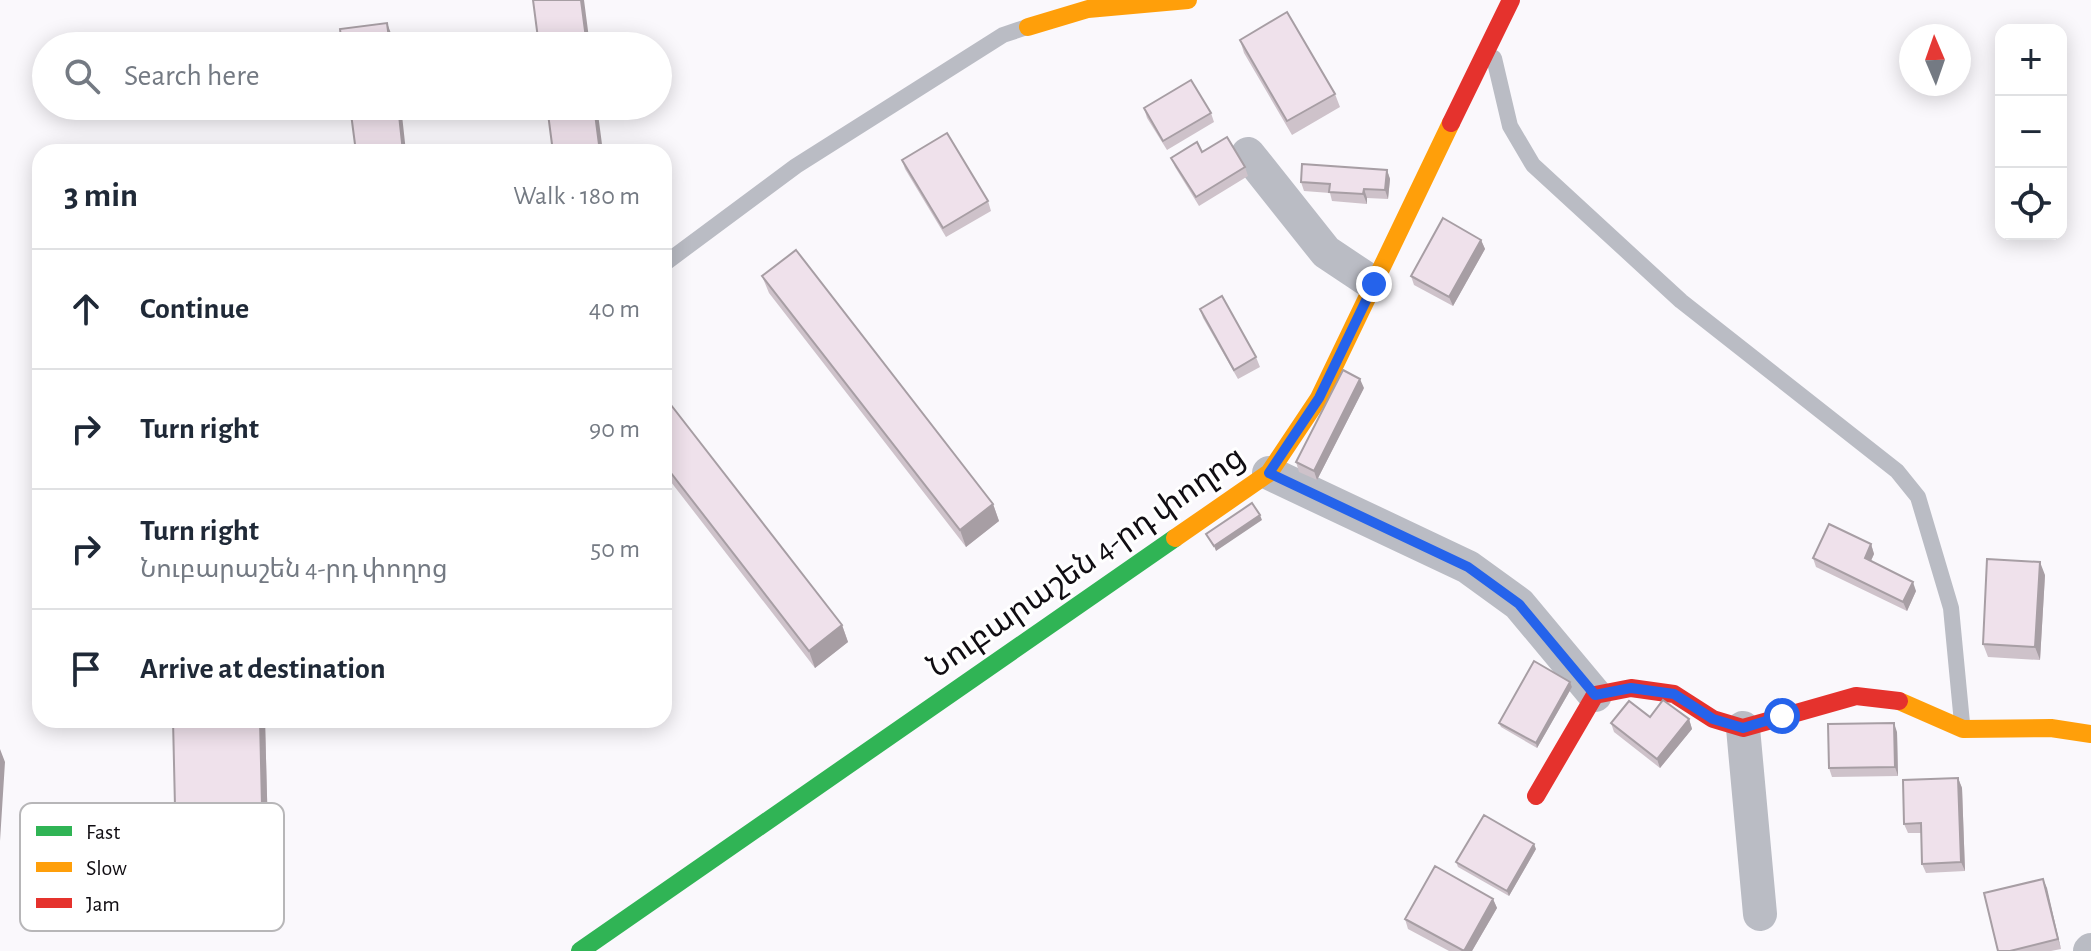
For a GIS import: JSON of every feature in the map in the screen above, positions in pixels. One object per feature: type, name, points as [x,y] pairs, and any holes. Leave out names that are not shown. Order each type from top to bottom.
[{"type":"street","name":"Նուբարաշեն 4-րդ փողոց","points":[[580,951],[1269,473],[1319,398],[1511,0]]},
{"type":"street","points":[[1028,27],[1088,9],[1176,1]]},
{"type":"street","points":[[1248,154],[1326,252],[1374,284]]},
{"type":"street","points":[[1269,473],[1468,567],[1519,604],[1595,695]]},
{"type":"street","points":[[1536,796],[1595,695],[1631,688],[1674,694],[1713,719],[1743,728],[1856,696],[1896,700],[1963,729],[2051,728],[2091,734]]},
{"type":"street","points":[[1743,728],[1760,914]]},
{"type":"lane","points":[[672,258],[796,166],[1003,35],[1028,27]]},
{"type":"lane","points":[[1491,43],[1510,126],[1533,165],[1681,301],[1897,471],[1918,497],[1951,608],[1963,729]]},
{"type":"building","points":[[533,0],[581,0],[585,32],[537,32]]},
{"type":"building","points":[[1287,12],[1335,94],[1287,121],[1240,40]]},
{"type":"building","points":[[387,23],[388,32],[340,32],[340,29]]},
{"type":"building","points":[[1191,80],[1211,113],[1163,141],[1144,108]]},
{"type":"building","points":[[352,120],[400,120],[402,144],[355,144]]},
{"type":"building","points":[[549,120],[596,120],[599,144],[552,144]]},
{"type":"building","points":[[947,133],[988,201],[943,228],[902,160]]},
{"type":"building","points":[[1227,137],[1245,167],[1196,197],[1171,158],[1197,142],[1202,152]]},
{"type":"building","points":[[1302,164],[1387,170],[1385,190],[1364,189],[1363,194],[1329,192],[1330,184],[1301,182]]},
{"type":"building","points":[[1443,218],[1481,240],[1449,297],[1411,276]]},
{"type":"building","points":[[796,250],[993,504],[960,530],[762,276]]},
{"type":"building","points":[[1222,296],[1256,357],[1234,370],[1200,309]]},
{"type":"building","points":[[1343,370],[1360,379],[1314,471],[1296,462]]},
{"type":"building","points":[[672,406],[842,625],[809,651],[672,474]]},
{"type":"building","points":[[1252,503],[1260,515],[1214,546],[1206,534]]},
{"type":"building","points":[[1829,524],[1871,544],[1865,558],[1913,582],[1903,602],[1813,558]]},
{"type":"building","points":[[1987,559],[2040,562],[2035,647],[1983,644]]},
{"type":"building","points":[[1534,661],[1570,682],[1536,743],[1499,723]]},
{"type":"building","points":[[1663,700],[1689,719],[1657,759],[1611,723],[1629,701],[1650,717]]},
{"type":"building","points":[[1894,723],[1895,767],[1829,768],[1828,724]]},
{"type":"building","points":[[173,728],[260,728],[262,803],[175,803]]},
{"type":"building","points":[[1958,778],[1961,862],[1922,864],[1921,823],[1904,824],[1903,780]]},
{"type":"building","points":[[1484,815],[1534,844],[1507,891],[1456,862]]},
{"type":"building","points":[[1435,866],[1493,899],[1464,951],[1405,919]]},
{"type":"building","points":[[2043,879],[2058,939],[1998,951],[1984,893]]},
{"type":"traffic: fast","points":[[580,951],[1175,538]]},
{"type":"traffic: slow","points":[[1028,27],[1088,9],[1188,0]]},
{"type":"traffic: slow","points":[[1175,538],[1269,473],[1319,398],[1451,123]]},
{"type":"traffic: slow","points":[[1899,701],[1963,729],[2051,728],[2091,734]]},
{"type":"traffic: jam","points":[[1451,123],[1511,0]]},
{"type":"traffic: jam","points":[[1536,796],[1595,695],[1631,688],[1674,694],[1713,719],[1743,728],[1856,696],[1899,701]]},
{"type":"route","points":[[1374,284],[1319,398],[1269,473],[1468,567],[1519,604],[1595,695],[1631,688],[1674,694],[1713,719],[1743,728],[1782,716]]}]
